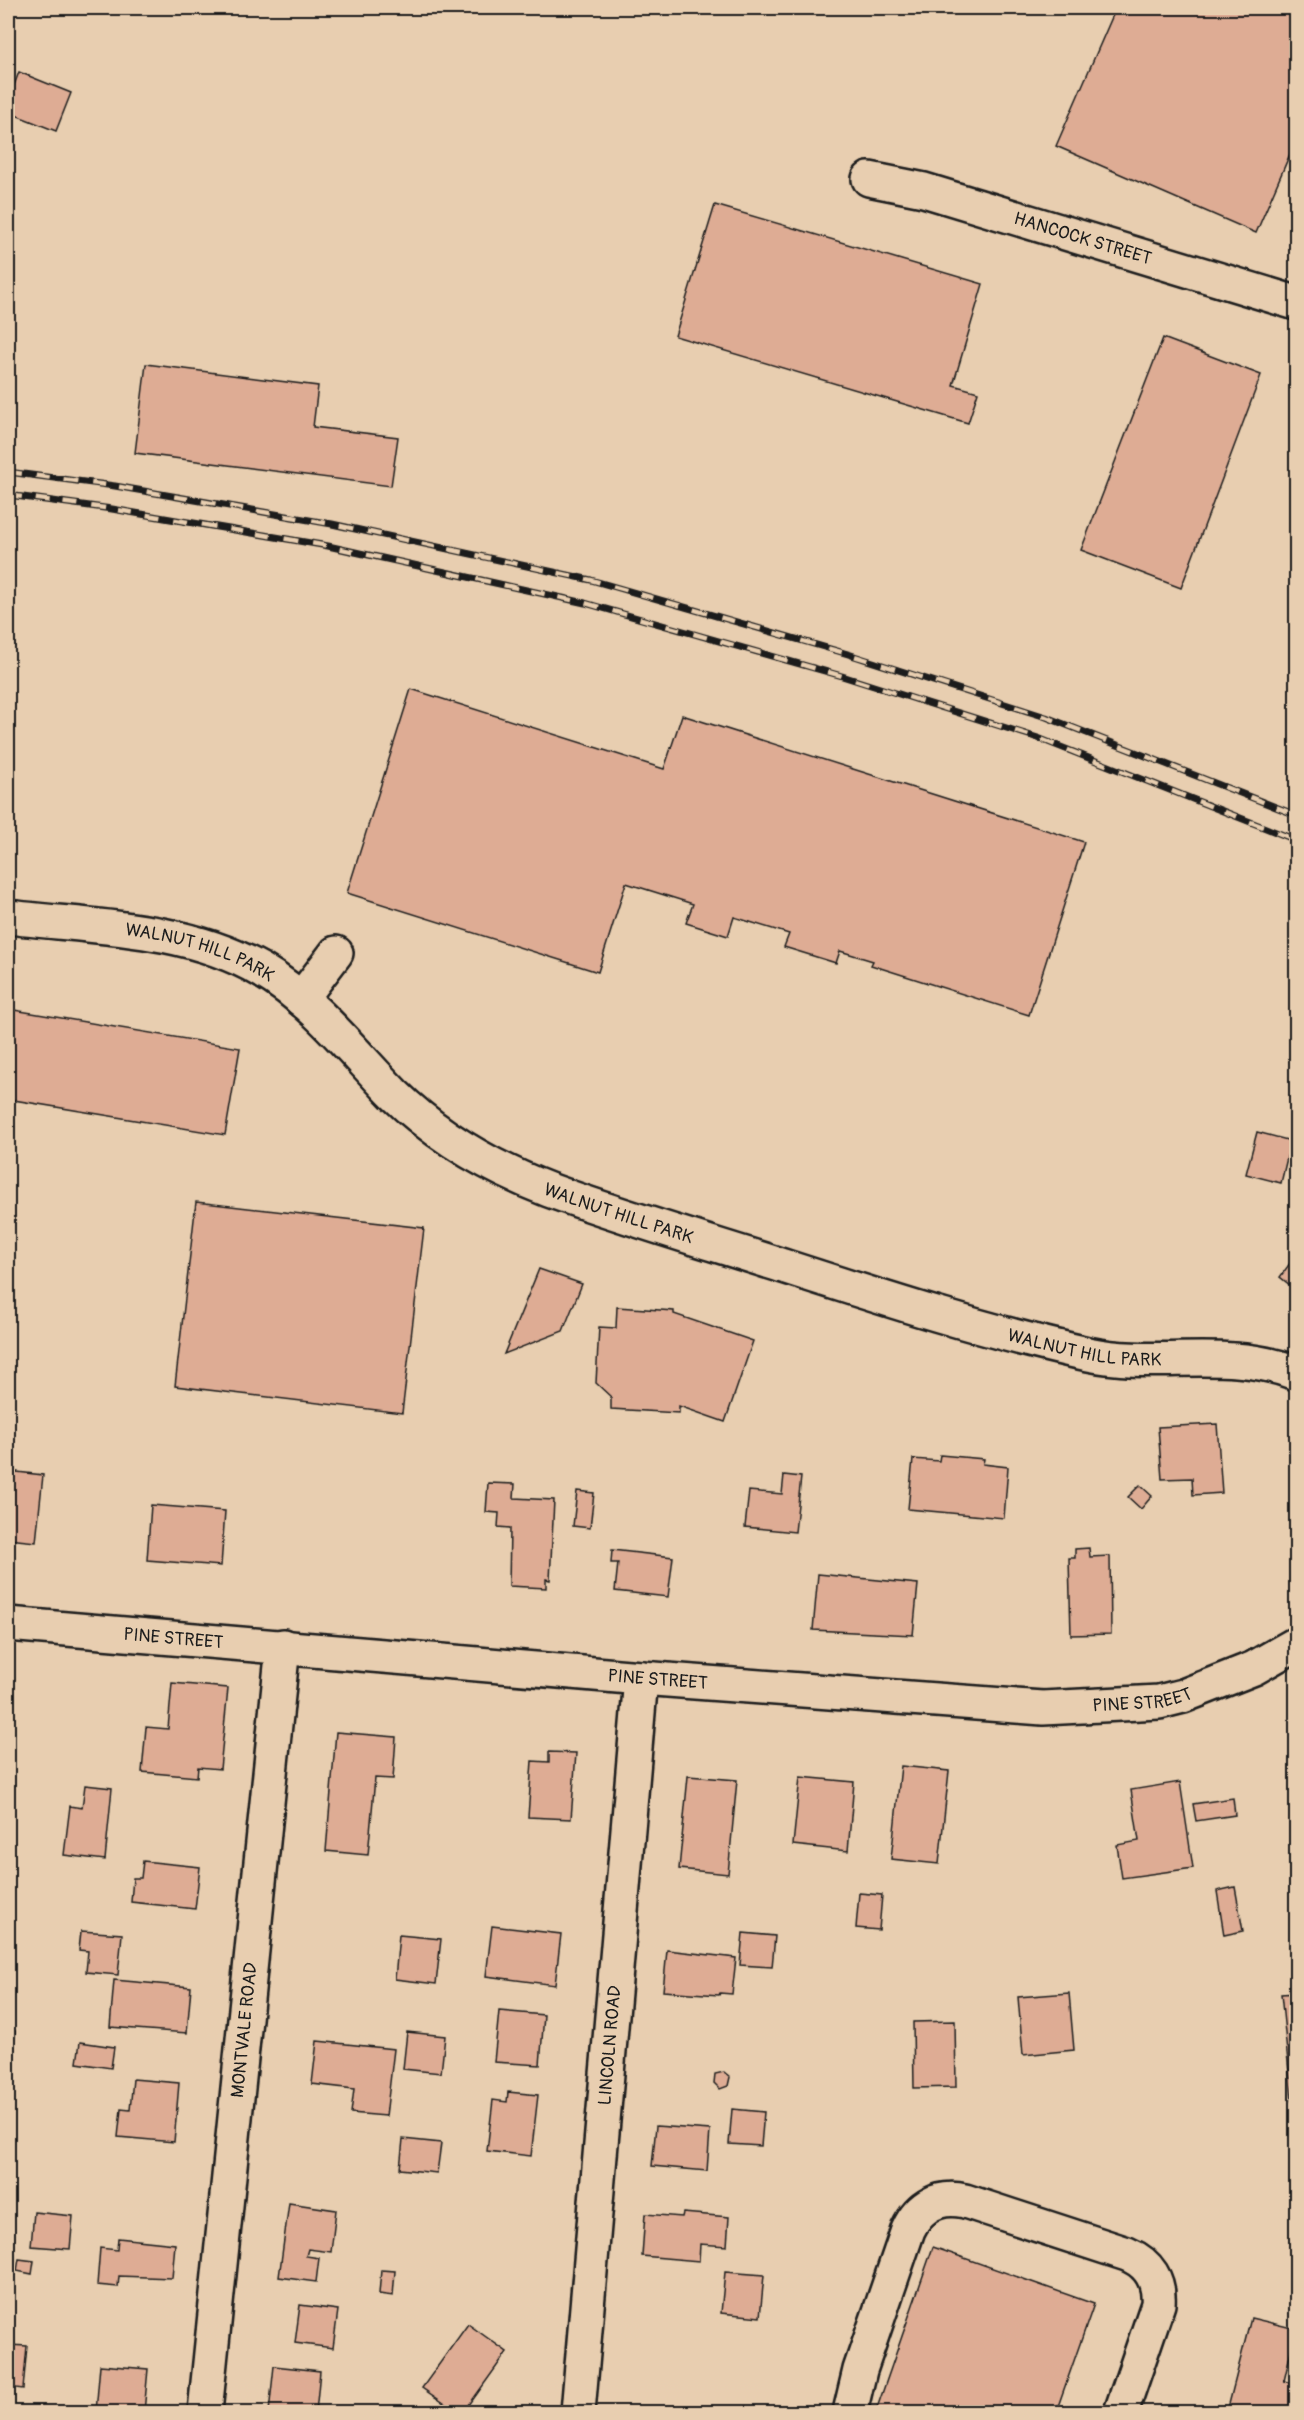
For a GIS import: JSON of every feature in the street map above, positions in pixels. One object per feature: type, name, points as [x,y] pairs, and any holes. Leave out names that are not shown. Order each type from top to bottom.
[{"type":"street","name":"HANCOCK STREET","points":[[869,179],[924,190],[1296,303]]},
{"type":"street","name":"WALNUT HILL PARK","points":[[8,917],[154,934],[197,944],[245,962],[272,977],[301,999],[394,1094],[430,1126],[498,1167],[549,1190],[869,1294],[1088,1354],[1132,1360],[1247,1359],[1296,1373]]},
{"type":"street","points":[[301,999],[336,953]]},
{"type":"street","name":"PINE STREET","points":[[8,1624],[641,1678],[1020,1707],[1113,1706],[1159,1702],[1199,1691],[1254,1668],[1296,1644]]},
{"type":"street","name":"MONTVALE ROAD","points":[[206,2412],[283,1646]]},
{"type":"street","name":"LINCOLN ROAD","points":[[578,2412],[641,1678]]},
{"type":"street","points":[[850,2412],[860,2370],[908,2230],[924,2209],[948,2199],[965,2201],[1127,2254],[1136,2258],[1149,2270],[1158,2286],[1158,2304],[1121,2412]]},
{"type":"building","points":[[1116,8],[1296,8],[1296,140],[1256,233],[1056,146]]},
{"type":"building","points":[[19,72],[71,93],[56,131],[8,112],[8,101]]},
{"type":"building","points":[[715,205],[983,284],[953,385],[978,392],[968,423],[675,336]]},
{"type":"building","points":[[1163,338],[1261,375],[1181,588],[1081,550]]},
{"type":"building","points":[[146,364],[318,386],[313,427],[398,437],[391,486],[135,453]]},
{"type":"building","points":[[411,689],[664,769],[682,715],[1084,842],[1029,1015],[871,965],[873,961],[840,951],[836,963],[784,947],[789,934],[734,917],[728,936],[686,923],[693,904],[626,883],[598,972],[347,893]]},
{"type":"building","points":[[8,730],[12,730],[8,757]]},
{"type":"building","points":[[8,1009],[240,1048],[225,1135],[8,1099]]},
{"type":"building","points":[[1257,1132],[1291,1141],[1281,1183],[1246,1174]]},
{"type":"building","points":[[196,1202],[424,1228],[402,1413],[175,1386]]},
{"type":"building","points":[[1296,1255],[1296,1290],[1280,1277]]},
{"type":"building","points":[[539,1269],[582,1284],[563,1331],[504,1354]]},
{"type":"building","points":[[617,1307],[674,1311],[674,1314],[753,1341],[725,1422],[679,1406],[679,1413],[611,1409],[611,1397],[596,1383],[599,1327],[616,1328]]},
{"type":"building","points":[[1217,1424],[1222,1493],[1193,1495],[1192,1478],[1162,1479],[1158,1427]]},
{"type":"building","points":[[940,1455],[984,1459],[983,1464],[1008,1467],[1004,1518],[908,1509],[913,1459],[939,1461]]},
{"type":"building","points":[[8,1471],[43,1475],[36,1542],[8,1539]]},
{"type":"building","points":[[784,1475],[801,1477],[795,1532],[745,1527],[749,1491],[782,1494]]},
{"type":"building","points":[[488,1483],[515,1484],[514,1498],[554,1500],[550,1580],[546,1579],[546,1588],[509,1586],[510,1528],[498,1527],[499,1513],[486,1512]]},
{"type":"building","points":[[1140,1485],[1152,1496],[1141,1509],[1128,1497]]},
{"type":"building","points":[[577,1491],[594,1493],[590,1528],[573,1526]]},
{"type":"building","points":[[151,1505],[225,1511],[221,1566],[147,1560]]},
{"type":"building","points":[[1089,1548],[1090,1557],[1110,1556],[1111,1634],[1071,1635],[1069,1558],[1075,1558],[1075,1549]]},
{"type":"building","points":[[612,1550],[673,1557],[668,1597],[615,1591],[618,1563],[611,1563]]},
{"type":"building","points":[[818,1574],[918,1584],[913,1635],[813,1630]]},
{"type":"building","points":[[172,1683],[228,1688],[220,1769],[198,1767],[197,1777],[142,1772],[146,1727],[168,1729]]},
{"type":"building","points":[[336,1732],[396,1737],[393,1779],[375,1778],[368,1855],[326,1851]]},
{"type":"building","points":[[549,1752],[576,1753],[571,1819],[528,1817],[532,1761],[549,1762]]},
{"type":"building","points":[[901,1766],[949,1771],[939,1864],[891,1859]]},
{"type":"building","points":[[688,1776],[737,1780],[728,1874],[679,1869]]},
{"type":"building","points":[[800,1777],[854,1782],[848,1851],[793,1845]]},
{"type":"building","points":[[1180,1782],[1193,1868],[1122,1878],[1117,1845],[1139,1841],[1131,1790]]},
{"type":"building","points":[[85,1785],[112,1788],[105,1860],[64,1855],[70,1806],[82,1808]]},
{"type":"building","points":[[1233,1798],[1235,1815],[1196,1821],[1193,1804]]},
{"type":"building","points":[[143,1861],[200,1867],[195,1909],[131,1902],[133,1878],[141,1878]]},
{"type":"building","points":[[1235,1887],[1243,1931],[1224,1935],[1217,1891]]},
{"type":"building","points":[[859,1893],[882,1895],[879,1930],[856,1928]]},
{"type":"building","points":[[492,1926],[561,1934],[555,1985],[486,1976]]},
{"type":"building","points":[[81,1931],[122,1934],[118,1975],[86,1972],[88,1951],[79,1950]]},
{"type":"building","points":[[743,1933],[775,1936],[772,1967],[740,1965]]},
{"type":"building","points":[[399,1935],[441,1939],[436,1984],[395,1979]]},
{"type":"building","points":[[667,1950],[736,1958],[732,1994],[663,1991]]},
{"type":"building","points":[[114,1980],[191,1987],[187,2033],[110,2027]]},
{"type":"building","points":[[1069,1993],[1074,2050],[1023,2055],[1018,1997]]},
{"type":"building","points":[[1296,1993],[1296,2101],[1292,2101],[1281,1994]]},
{"type":"building","points":[[499,2011],[544,2015],[540,2065],[494,2062]]},
{"type":"building","points":[[955,2021],[956,2087],[914,2088],[913,2022]]},
{"type":"building","points":[[8,2031],[15,2031],[12,2072],[8,2072]]},
{"type":"building","points":[[407,2032],[445,2036],[441,2073],[403,2069]]},
{"type":"building","points":[[317,2041],[394,2049],[386,2116],[351,2113],[354,2089],[312,2084]]},
{"type":"building","points":[[80,2042],[114,2047],[111,2068],[77,2063]]},
{"type":"building","points":[[724,2072],[730,2077],[728,2086],[720,2089],[714,2083],[715,2074]]},
{"type":"building","points":[[133,2079],[179,2083],[174,2142],[118,2137],[121,2109],[130,2110]]},
{"type":"building","points":[[508,2092],[538,2095],[531,2156],[487,2151],[493,2100],[507,2102]]},
{"type":"building","points":[[732,2109],[764,2112],[761,2146],[729,2144]]},
{"type":"building","points":[[656,2126],[710,2130],[707,2171],[652,2166]]},
{"type":"building","points":[[403,2139],[441,2143],[437,2173],[400,2169]]},
{"type":"building","points":[[289,2203],[336,2210],[331,2252],[308,2249],[306,2256],[319,2258],[316,2282],[279,2277]]},
{"type":"building","points":[[34,2212],[73,2216],[70,2249],[31,2246]]},
{"type":"building","points":[[683,2213],[729,2217],[727,2246],[700,2244],[699,2261],[642,2256],[645,2214],[682,2217]]},
{"type":"building","points":[[118,2238],[175,2244],[172,2278],[119,2276],[118,2287],[97,2285],[100,2248],[117,2250]]},
{"type":"building","points":[[933,2247],[1094,2304],[1056,2412],[876,2411]]},
{"type":"building","points":[[19,2259],[34,2261],[32,2274],[17,2271]]},
{"type":"building","points":[[381,2270],[395,2271],[393,2296],[379,2294]]},
{"type":"building","points":[[725,2272],[764,2275],[760,2317],[721,2313]]},
{"type":"building","points":[[300,2305],[338,2310],[333,2348],[295,2343]]},
{"type":"building","points":[[1251,2318],[1296,2329],[1284,2381],[1296,2384],[1296,2412],[1227,2412]]},
{"type":"building","points":[[468,2324],[507,2352],[464,2412],[457,2412],[422,2388]]},
{"type":"building","points":[[8,2345],[27,2346],[23,2389],[8,2387]]},
{"type":"building","points":[[100,2365],[148,2369],[144,2412],[96,2412]]},
{"type":"building","points":[[274,2366],[320,2371],[316,2412],[269,2412]]},
{"type":"railway","points":[[8,472],[115,486],[332,524],[591,580],[848,654],[1046,717],[1296,815]]},
{"type":"railway","points":[[8,495],[112,509],[328,546],[585,603],[842,676],[1038,738],[1296,840]]}]
